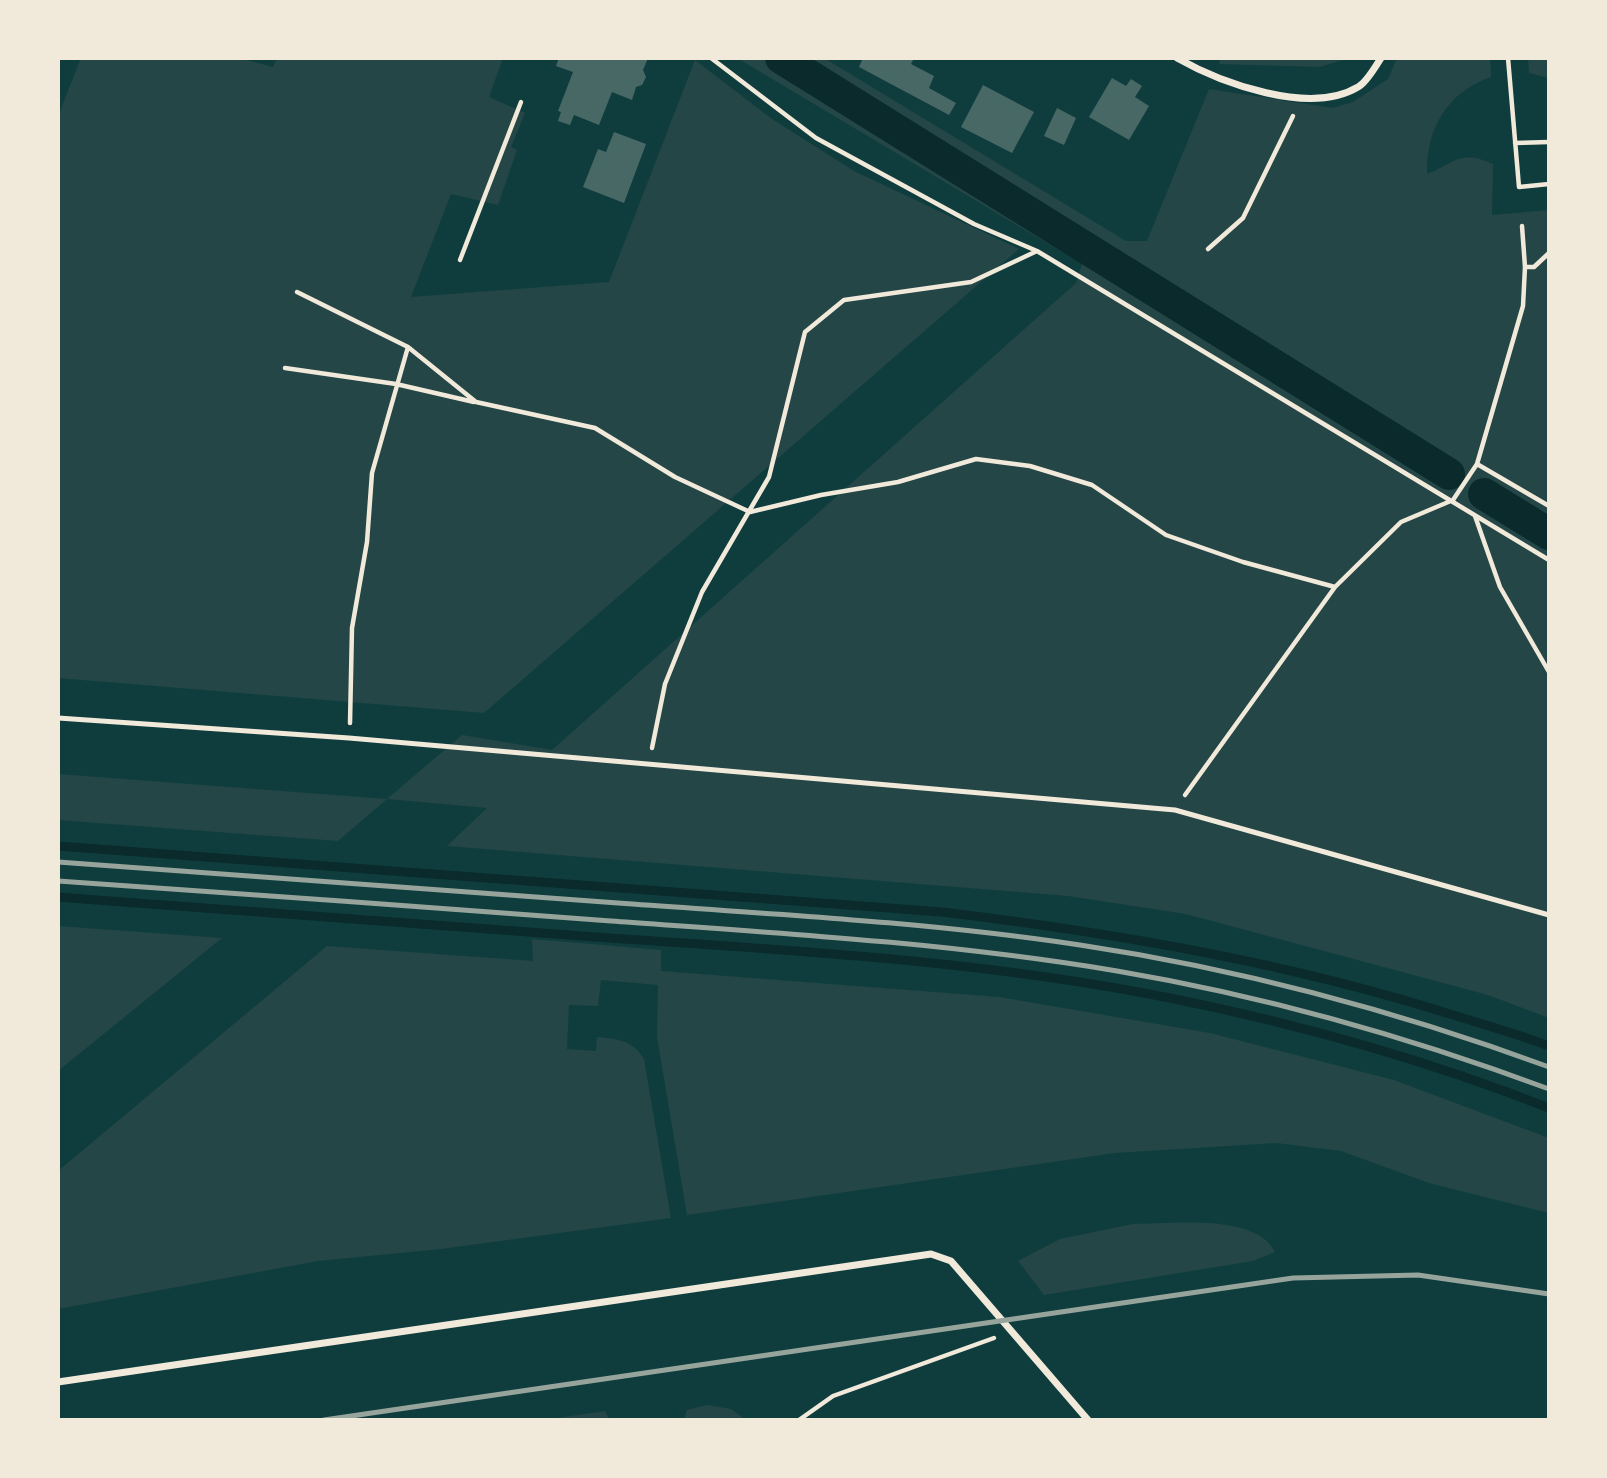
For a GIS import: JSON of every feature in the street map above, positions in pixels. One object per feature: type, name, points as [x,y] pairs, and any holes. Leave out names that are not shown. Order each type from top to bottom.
[{"type":"street","points":[[1177,58],[1228,83],[1302,97],[1332,96],[1360,86],[1381,58]]},
{"type":"street","points":[[58,1382],[931,1254],[951,1261],[1088,1420]]},
{"type":"lane","points":[[58,718],[349,738],[1175,810],[1549,915]]},
{"type":"path","points":[[711,58],[816,138],[974,224],[1037,251],[1076,278],[1453,500],[1549,560]]},
{"type":"path","points":[[1508,58],[1518,187],[1549,184]]},
{"type":"path","points":[[1208,249],[1243,218],[1302,97]]},
{"type":"path","points":[[460,260],[521,102]]},
{"type":"path","points":[[1515,143],[1549,142]]},
{"type":"path","points":[[1175,810],[1335,587],[1401,522],[1453,500],[1477,464],[1522,306],[1525,267],[1522,226]]},
{"type":"path","points":[[649,763],[665,684],[702,592],[769,477],[805,332],[844,300],[971,282],[1037,251]]},
{"type":"path","points":[[1525,267],[1534,267],[1549,253]]},
{"type":"path","points":[[298,292],[408,346],[476,402]]},
{"type":"path","points":[[349,738],[352,628],[367,541],[372,473],[408,346]]},
{"type":"path","points":[[285,368],[396,384],[594,428],[676,477],[750,512],[821,495],[898,482],[976,459],[1030,466],[1092,485],[1166,535],[1243,562],[1335,587]]},
{"type":"path","points":[[1477,464],[1549,506]]},
{"type":"path","points":[[1475,515],[1500,587],[1549,672]]},
{"type":"path","points":[[799,1420],[833,1396],[1013,1331]]},
{"type":"shaded area","points":[[81,58],[239,58],[273,67],[277,58],[503,58],[489,97],[525,113],[511,147],[517,150],[498,205],[451,194],[411,297],[609,282],[695,60],[772,119],[854,171],[1019,249],[484,713],[58,678],[58,116]]},
{"type":"shaded area","points":[[737,58],[824,58],[1126,241],[1147,241],[1209,89],[1333,108],[1353,102],[1388,79],[1397,58],[1490,58],[1491,77],[1462,92],[1442,114],[1430,142],[1427,174],[1458,159],[1482,160],[1493,164],[1492,215],[1549,210],[1549,1018],[1488,995],[1186,914],[1068,896],[447,846],[487,808],[387,799],[462,735],[552,750],[1076,283],[1082,264]]},
{"type":"shaded area","points":[[1221,58],[1348,58],[1320,67],[1219,64]]},
{"type":"shaded area","points":[[1528,58],[1549,59],[1549,78],[1529,73]]},
{"type":"shaded area","points":[[58,774],[387,799],[338,841],[58,820]]},
{"type":"shaded area","points":[[58,926],[222,938],[58,1071]]},
{"type":"shaded area","points":[[532,939],[661,950],[661,971],[999,997],[1210,1033],[1394,1080],[1549,1138],[1549,1213],[1429,1183],[1341,1151],[1276,1143],[1115,1153],[687,1215],[657,1037],[658,985],[601,980],[598,1006],[569,1005],[567,1049],[596,1051],[597,1037],[630,1044],[644,1059],[671,1218],[441,1249],[318,1261],[58,1309],[58,1171],[327,946],[533,961]]},
{"type":"shaded area","points":[[1211,1223],[1232,1226],[1250,1231],[1265,1240],[1275,1252],[1253,1261],[1044,1295],[1018,1261],[1060,1239],[1133,1224]]},
{"type":"shaded area","points":[[707,1405],[731,1409],[746,1420],[684,1420],[687,1410]]},
{"type":"shaded area","points":[[605,1411],[610,1420],[544,1420]]},
{"type":"building","points":[[559,58],[648,58],[643,70],[646,77],[642,85],[636,87],[632,100],[612,92],[599,125],[574,115],[570,125],[558,121],[561,112],[558,111],[573,72],[556,66]]},
{"type":"building","points":[[863,58],[914,58],[911,64],[934,76],[929,88],[956,103],[949,115],[859,67]]},
{"type":"building","points":[[1112,78],[1126,86],[1131,79],[1142,86],[1135,97],[1149,106],[1129,140],[1089,117]]},
{"type":"building","points":[[983,85],[1034,112],[1012,153],[961,127]]},
{"type":"building","points":[[1057,108],[1076,118],[1064,145],[1044,136]]},
{"type":"building","points":[[614,132],[646,144],[624,203],[583,187],[598,149],[606,152]]},
{"type":"waterway","points":[[781,58],[1449,474]]},
{"type":"waterway","points":[[1484,494],[1549,534]]},
{"type":"waterway","points":[[58,846],[942,912],[1007,920],[1200,951],[1327,979],[1549,1046]]},
{"type":"waterway","points":[[58,897],[812,952],[1027,974],[1170,998],[1266,1019],[1409,1059],[1549,1108]]},
{"type":"railway","points":[[58,862],[849,920],[1023,937],[1140,955],[1259,979],[1376,1010],[1549,1067]]},
{"type":"railway","points":[[58,881],[801,935],[1054,961],[1172,981],[1282,1006],[1390,1035],[1549,1089]]},
{"type":"railway","points":[[324,1420],[1293,1278],[1418,1275],[1549,1294]]}]
